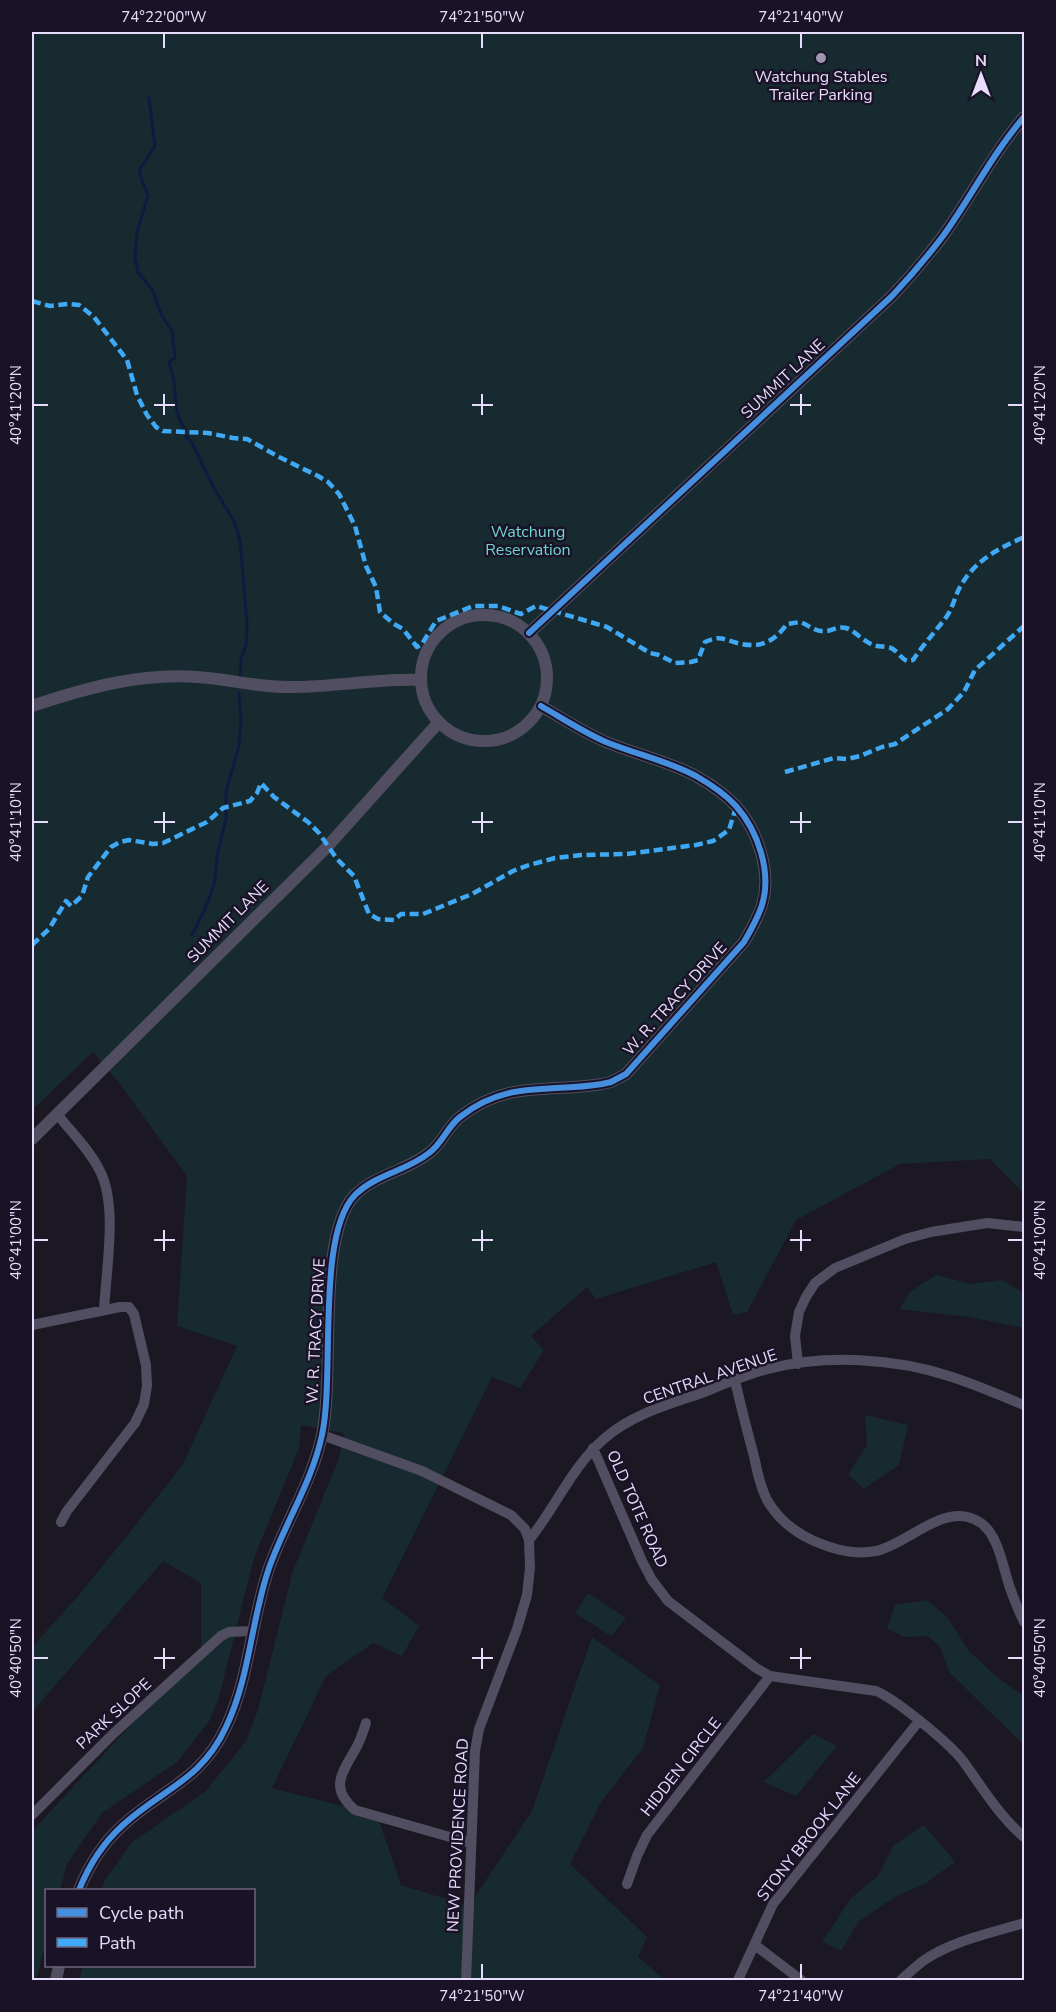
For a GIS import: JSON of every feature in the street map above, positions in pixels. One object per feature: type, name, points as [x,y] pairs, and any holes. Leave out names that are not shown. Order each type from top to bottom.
[{"type":"street","name":"SUMMIT LANE","points":[[529,633],[892,296],[923,262],[943,235],[1024,117]]},
{"type":"street","points":[[490,615],[511,621],[529,633],[541,649],[547,667],[547,687],[541,706],[529,722],[513,734],[494,740],[474,740],[455,734],[439,722],[429,709],[423,695],[421,680],[424,658],[434,640],[450,625],[469,616],[490,615]]},
{"type":"street","points":[[32,706],[114,682],[172,676],[200,677],[270,687],[394,679],[421,680]]},
{"type":"street","name":"W. R. TRACY DRIVE","points":[[79,1889],[93,1860],[106,1841],[124,1824],[192,1775],[214,1748],[226,1728],[237,1701],[269,1569],[302,1493],[322,1435],[326,1402],[334,1248],[343,1213],[355,1196],[372,1182],[429,1153],[456,1120],[487,1099],[517,1091],[602,1084],[626,1074],[744,942],[762,905],[765,888],[762,856],[752,830],[736,807],[722,793],[694,775],[605,741],[541,706]]},
{"type":"street","name":"SUMMIT LANE","points":[[32,1139],[327,847],[439,722]]},
{"type":"street","points":[[58,1115],[97,1165],[108,1192],[110,1212],[104,1310]]},
{"type":"street","points":[[798,1364],[795,1336],[799,1312],[816,1283],[835,1268],[905,1239],[931,1232],[987,1223],[1024,1227]]},
{"type":"street","points":[[32,1325],[129,1307],[136,1320],[146,1365],[147,1386],[144,1404],[135,1423],[61,1522]]},
{"type":"street","name":"CENTRAL AVENUE","points":[[529,1540],[581,1464],[593,1448],[606,1437],[627,1422],[661,1407],[768,1369],[841,1360],[915,1367],[951,1377],[1024,1405]]},
{"type":"street","points":[[735,1381],[762,1490],[771,1507],[792,1528],[831,1548],[849,1552],[867,1552],[891,1546],[942,1519],[958,1516],[975,1519],[993,1536],[1024,1622]]},
{"type":"street","points":[[322,1435],[406,1464],[512,1515],[525,1529],[529,1540]]},
{"type":"street","name":"OLD TOTE ROAD","points":[[593,1448],[642,1561],[652,1580],[668,1601],[756,1668],[770,1676],[876,1692],[891,1699],[955,1752],[997,1809],[1024,1837]]},
{"type":"street","name":"NEW PROVIDENCE ROAD","points":[[466,1980],[476,1740],[523,1611],[529,1581],[529,1540]]},
{"type":"street","name":"PARK SLOPE","points":[[32,1815],[114,1732],[221,1636],[229,1632],[253,1631]]},
{"type":"street","name":"HIDDEN CIRCLE","points":[[627,1884],[647,1835],[770,1676]]},
{"type":"street","name":"STONY BROOK LANE","points":[[738,1980],[773,1904],[919,1721]]},
{"type":"street","points":[[366,1723],[360,1742],[341,1776],[341,1790],[350,1806],[355,1810],[471,1843]]},
{"type":"street","points":[[901,1980],[922,1962],[940,1951],[1024,1923]]},
{"type":"street","points":[[755,1945],[801,1980]]},
{"type":"green space","name":"Watchung Reservation","points":[[32,32],[1024,32],[1024,1194],[990,1159],[900,1164],[796,1220],[747,1312],[733,1315],[716,1262],[596,1299],[587,1287],[531,1336],[544,1350],[520,1388],[492,1377],[382,1598],[419,1626],[402,1656],[373,1643],[326,1676],[272,1788],[377,1815],[401,1885],[469,1906],[532,1811],[592,1637],[660,1685],[643,1748],[601,1802],[570,1864],[647,1937],[638,1957],[665,1980],[79,1980],[83,1967],[255,1967],[255,1889],[102,1889],[104,1882],[131,1843],[206,1791],[246,1741],[258,1710],[293,1571],[339,1458],[344,1433],[301,1425],[299,1448],[254,1558],[219,1697],[210,1720],[177,1762],[102,1813],[67,1864],[60,1889],[45,1889],[45,1946],[36,1980],[32,1980],[32,1831],[144,1711],[201,1657],[201,1583],[163,1561],[32,1712],[32,1647],[78,1596],[183,1464],[237,1346],[177,1326],[187,1176],[119,1083],[93,1052],[32,1110]]},
{"type":"green space","points":[[936,1275],[971,1284],[1001,1280],[1024,1293],[1024,1328],[969,1317],[899,1309],[911,1291]]},
{"type":"green space","points":[[865,1415],[908,1425],[899,1465],[864,1489],[848,1475],[867,1445]]},
{"type":"green space","points":[[588,1593],[626,1618],[611,1636],[575,1613]]},
{"type":"green space","points":[[927,1600],[947,1617],[969,1651],[998,1678],[1024,1696],[1024,1745],[950,1673],[940,1647],[928,1636],[904,1637],[887,1628],[895,1605]]},
{"type":"green space","points":[[813,1734],[837,1746],[796,1796],[764,1782]]},
{"type":"green space","points":[[924,1825],[955,1862],[926,1883],[895,1897],[858,1922],[841,1951],[822,1942],[851,1898],[878,1876],[893,1846]]},
{"type":"waterway","points":[[149,98],[155,146],[140,169],[148,195],[137,233],[135,258],[138,272],[153,291],[161,314],[172,331],[175,358],[169,362],[174,381],[177,412],[185,429]]},
{"type":"waterway","points":[[186,436],[235,523],[240,541],[247,623],[246,645],[241,659],[240,677]]},
{"type":"waterway","points":[[192,935],[214,885],[218,851],[226,819],[226,792],[239,746],[241,720],[239,693]]},
{"type":"marked path","points":[[32,301],[50,306],[79,305],[94,317],[127,360],[137,395],[156,427],[163,431],[208,433],[247,439],[328,482],[339,494],[355,526],[366,566],[376,587],[380,612],[403,629],[417,647],[422,644],[436,621],[473,606],[498,606],[521,614],[536,606],[607,627],[650,653],[675,663],[698,660],[705,642],[710,640],[721,638],[745,645],[760,644],[772,640],[787,624],[800,622],[819,631],[846,628],[872,644],[891,648],[907,661],[913,660],[947,616],[960,587],[973,569],[996,551],[1024,537]]},
{"type":"marked path","points":[[785,772],[834,758],[847,759],[860,756],[895,744],[948,709],[964,692],[975,670],[1024,626]]},
{"type":"marked path","points":[[32,945],[49,929],[66,901],[71,906],[82,896],[88,877],[111,847],[129,840],[153,844],[163,843],[207,822],[223,808],[250,801],[257,793],[261,783],[274,797],[319,833],[337,859],[354,876],[369,914],[378,919],[394,920],[401,914],[423,914],[472,894],[513,871],[555,858],[627,854],[713,841],[729,830],[736,807]]},
{"type":"cycle path","points":[[529,633],[892,296],[943,236],[1002,145],[1024,117]]},
{"type":"cycle path","points":[[79,1889],[97,1855],[109,1839],[138,1813],[180,1783],[205,1760],[216,1745],[234,1708],[269,1568],[318,1452],[326,1409],[329,1308],[335,1241],[343,1214],[355,1195],[372,1182],[411,1164],[434,1149],[460,1117],[477,1105],[494,1098],[528,1090],[602,1084],[626,1074],[744,942],[760,910],[765,892],[761,852],[751,827],[732,802],[696,776],[606,742],[541,706]]},
{"type":"place","name":"Watchung Stables Trailer Parking","points":[[821,58]]}]
